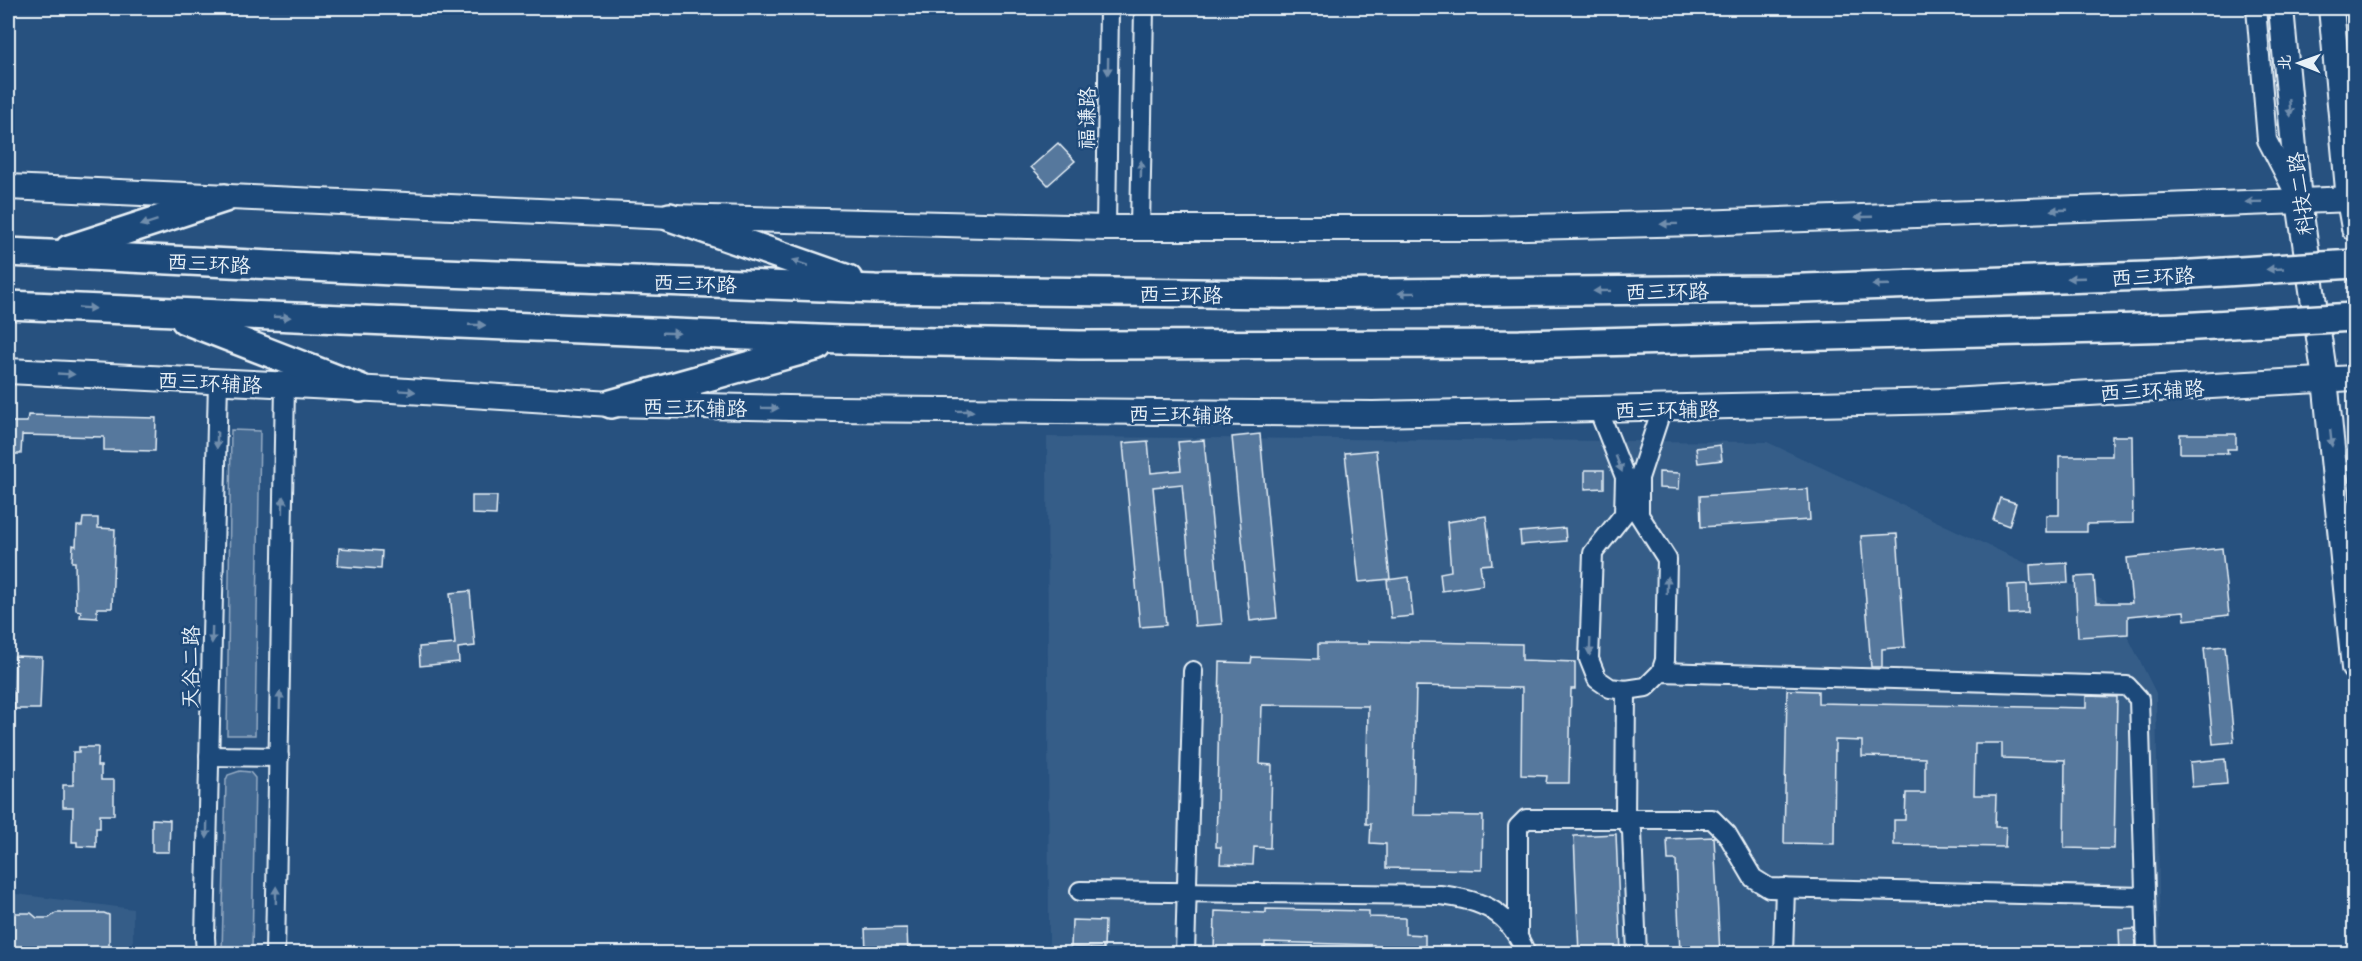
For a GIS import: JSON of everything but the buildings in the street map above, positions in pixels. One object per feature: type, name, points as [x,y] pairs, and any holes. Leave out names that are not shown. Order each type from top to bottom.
[{"type":"highway","points":[[55,254],[225,198]]},
{"type":"highway","points":[[670,217],[875,289]]},
{"type":"highway","name":"西三环路","points":[[8,252],[380,270],[875,289],[1282,294],[1776,289],[2176,274],[2355,264]]},
{"type":"highway","points":[[8,304],[841,340],[1080,345],[1508,344],[2179,327],[2355,317]]},
{"type":"highway","points":[[165,312],[360,388]]},
{"type":"highway","points":[[611,404],[841,340]]},
{"type":"main road","name":"科技二路","points":[[2281,8],[2299,201],[2325,379],[2355,668]]},
{"type":"main road","points":[[2331,8],[2355,228]]},
{"type":"main road","points":[[8,187],[670,217],[1106,228],[1479,228],[1664,224],[2299,201],[2353,194]]},
{"type":"main road","name":"西三环辅路","points":[[8,371],[360,388],[611,404],[823,409],[1373,414],[1949,401],[2355,378]]},
{"type":"street","name":"福谦路","points":[[1106,228],[1109,8]]},
{"type":"street","points":[[1140,228],[1144,8]]},
{"type":"street","points":[[2256,8],[2267,140],[2299,201]]},
{"type":"street","name":"天谷二路","points":[[206,954],[218,381]]},
{"type":"street","points":[[275,954],[285,385]]},
{"type":"street","points":[[1598,409],[1624,477],[1624,514],[1593,553],[1590,659],[1597,679],[1610,688],[1626,690],[1646,687],[1661,672],[1665,660],[1667,559],[1639,515],[1639,478],[1662,408]]},
{"type":"street","points":[[1185,954],[1193,671]]},
{"type":"street","points":[[1661,672],[2127,686],[2139,699],[2147,954]]},
{"type":"street","points":[[1626,690],[1625,819],[1632,831],[1637,954]]},
{"type":"street","points":[[209,756],[279,757]]},
{"type":"street","points":[[1526,954],[1518,933],[1518,827],[1527,819],[1712,819],[1727,834],[1753,878],[1769,888],[2145,897]]},
{"type":"street","points":[[1783,954],[1785,888]]},
{"type":"street","points":[[1080,891],[1440,895],[1468,899],[1492,909],[1518,933]]},
{"type":"shaded area","points":[[231,430],[260,431],[255,735],[227,735]]},
{"type":"shaded area","points":[[1047,437],[1767,442],[2111,603],[2156,693],[2160,953],[1049,953]]},
{"type":"shaded area","points":[[240,771],[250,772],[255,778],[252,953],[222,953],[226,780],[228,775]]},
{"type":"shaded area","points":[[8,893],[133,909],[133,953],[8,954]]}]
